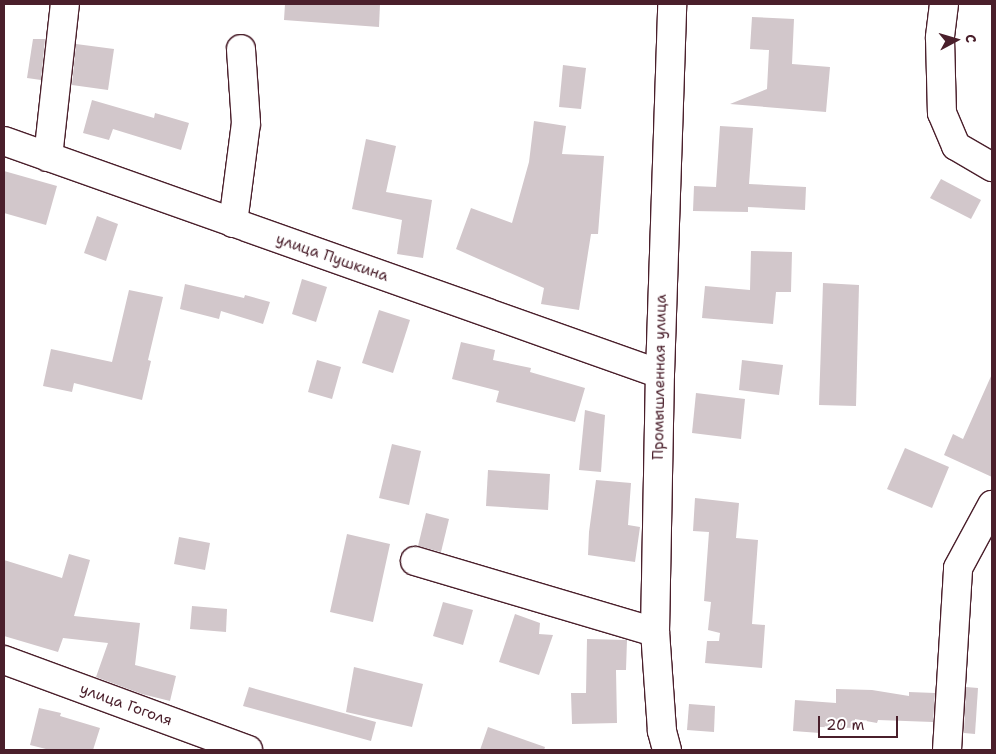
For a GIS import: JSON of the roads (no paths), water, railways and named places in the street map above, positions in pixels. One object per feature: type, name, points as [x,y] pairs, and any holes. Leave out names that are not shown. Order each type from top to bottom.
[{"type":"street","points":[[48,157],[65,4]]},
{"type":"street","name":"Промышленная улица","points":[[667,750],[662,730],[655,632],[660,374],[672,4]]},
{"type":"street","points":[[944,4],[940,38],[942,113],[956,146],[992,167]]},
{"type":"street","points":[[233,224],[246,123],[241,50]]},
{"type":"street","name":"улица Пушкина","points":[[4,142],[660,374]]},
{"type":"street","points":[[947,750],[958,568],[992,505]]},
{"type":"street","points":[[415,561],[655,632]]},
{"type":"street","name":"улица Гоголя","points":[[4,660],[248,750]]}]
